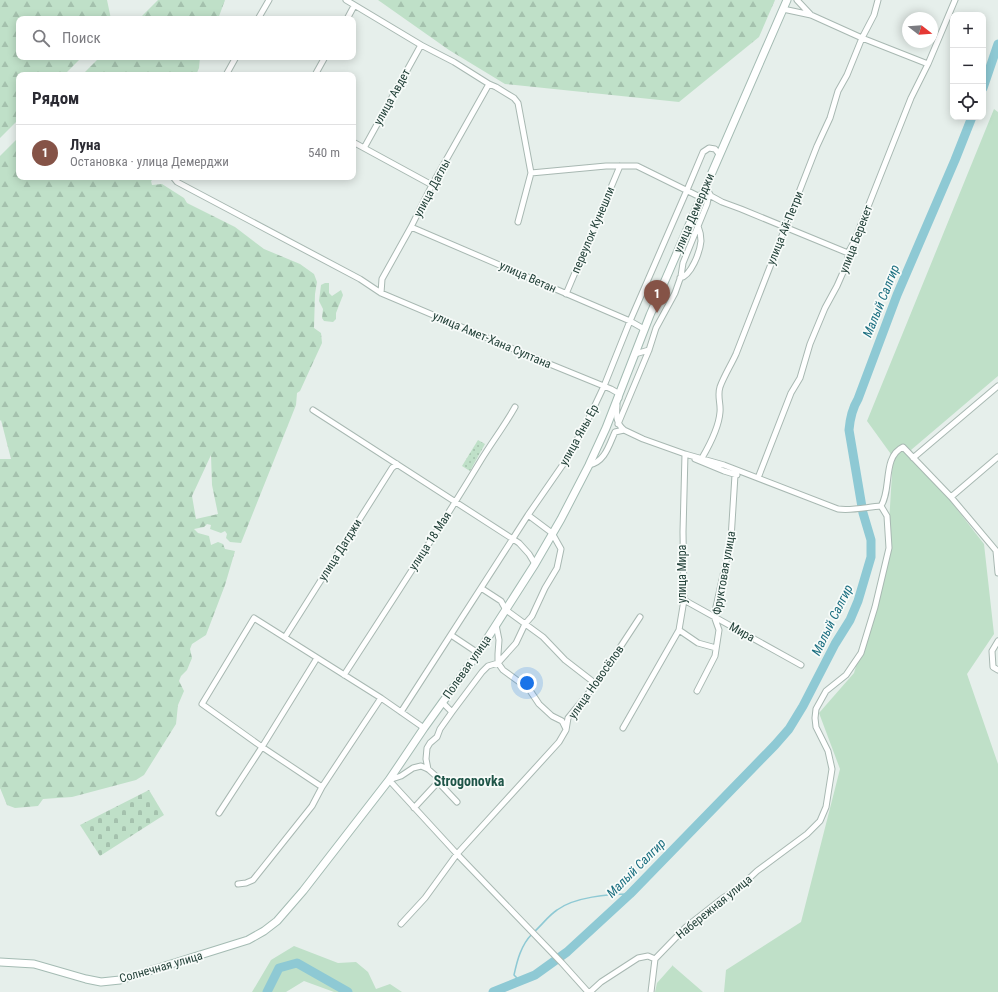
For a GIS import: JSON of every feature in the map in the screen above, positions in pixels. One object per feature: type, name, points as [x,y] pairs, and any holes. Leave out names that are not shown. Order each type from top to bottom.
[{"type":"main road","name":"улица Демерджи","points":[[606,428],[644,329],[702,198],[708,190],[719,154],[787,0]]},
{"type":"main road","name":"Полевая улица","points":[[303,891],[389,780],[442,702],[478,653],[535,564],[589,465],[606,428]]},
{"type":"main road","name":"Солнечная улица","points":[[0,962],[34,964],[101,982],[120,980],[248,940],[264,931],[277,921],[303,891]]},
{"type":"street","points":[[260,16],[269,0]]},
{"type":"street","points":[[346,0],[421,45],[454,62],[496,87],[514,98],[518,103],[531,173],[518,222]]},
{"type":"street","points":[[797,0],[811,15]]},
{"type":"street","name":"улица Ай-Петри","points":[[702,458],[718,420],[720,411],[720,387],[736,354],[830,118],[838,91],[847,75],[862,38],[874,15],[878,0]]},
{"type":"street","name":"улица Берекет","points":[[758,478],[791,393],[800,378],[810,344],[819,322],[825,308],[838,286],[848,262],[848,253],[854,242],[911,98],[928,64],[955,0]]},
{"type":"street","points":[[349,16],[354,6]]},
{"type":"street","points":[[783,9],[811,15],[862,38],[928,64]]},
{"type":"street","name":"улица Авдет","points":[[364,148],[421,45]]},
{"type":"street","points":[[228,72],[234,60]]},
{"type":"street","points":[[317,72],[323,60]]},
{"type":"street","name":"улица Даглы","points":[[380,293],[382,279],[432,185],[489,84]]},
{"type":"street","points":[[356,144],[432,185]]},
{"type":"street","name":"улица Яны Ер","points":[[401,712],[528,515],[564,463],[593,411],[703,152],[709,148],[715,149],[719,154]]},
{"type":"street","points":[[531,173],[606,166],[637,166],[702,198]]},
{"type":"street","name":"переулок Кунешли","points":[[566,294],[620,166]]},
{"type":"street","name":"улица Амет-Хана Султана","points":[[175,180],[360,279],[380,293],[616,391],[618,394]]},
{"type":"street","points":[[708,190],[715,198],[722,202],[848,253]]},
{"type":"street","points":[[589,465],[596,464],[602,458],[615,432],[649,350],[656,328],[675,293],[683,263],[706,204],[708,190]]},
{"type":"street","points":[[680,278],[686,277],[690,272],[700,247],[701,236],[698,226]]},
{"type":"street","name":"улица Ветан","points":[[411,227],[630,321],[644,329]]},
{"type":"street","points":[[635,354],[649,350]]},
{"type":"street","points":[[913,458],[998,386]]},
{"type":"street","points":[[618,394],[616,418],[618,424],[624,430],[642,439],[685,454],[724,465],[838,510],[868,506],[881,506],[886,499],[890,463],[897,450],[903,447],[951,497],[997,549],[998,572]]},
{"type":"street","name":"улица 18 Мая","points":[[344,675],[456,502],[491,442],[507,422],[515,407]]},
{"type":"street","points":[[313,410],[456,502],[524,548],[535,564]]},
{"type":"street","points":[[615,432],[624,430]]},
{"type":"street","points":[[685,454],[735,475],[745,474]]},
{"type":"street","name":"улица Мира","points":[[623,728],[679,630],[684,600],[682,532],[685,454]]},
{"type":"street","points":[[951,497],[998,457]]},
{"type":"street","name":"улица Дагджи","points":[[285,638],[392,468],[397,464]]},
{"type":"street","name":"Фруктовая улица","points":[[697,691],[715,656],[719,630],[714,616],[732,539],[735,475]]},
{"type":"street","name":"Набережная улица","points":[[655,960],[686,927],[723,898],[739,888],[757,871],[808,834],[823,814],[826,807],[832,769],[828,751],[816,727],[816,709],[826,691],[846,675],[861,653],[880,588],[889,548],[887,516],[881,506]]},
{"type":"street","points":[[428,769],[426,759],[427,748],[430,743],[437,737],[440,729],[482,672],[488,666],[498,664],[516,643],[525,624],[532,616],[545,588],[557,568],[561,549],[552,533],[528,515]]},
{"type":"street","points":[[482,588],[502,601],[506,610],[543,638],[565,660],[596,684]]},
{"type":"street","name":"Мира","points":[[684,600],[801,665]]},
{"type":"street","name":"улица Новосёлов","points":[[400,924],[425,898],[457,854],[559,742],[566,730],[568,718],[596,684],[640,617]]},
{"type":"street","points":[[322,787],[262,747],[202,704],[254,618],[381,698],[424,728]]},
{"type":"street","points":[[496,625],[499,640],[498,664],[502,670],[529,688],[540,704],[552,716],[562,721],[566,730]]},
{"type":"street","points":[[679,630],[698,644],[716,648]]},
{"type":"street","points":[[451,635],[478,653]]},
{"type":"street","points":[[998,641],[992,651],[993,667],[998,670]]},
{"type":"street","points":[[219,813],[317,658]]},
{"type":"street","points":[[238,884],[253,880],[312,806],[322,787],[381,698]]},
{"type":"street","points":[[442,702],[452,712]]},
{"type":"street","points":[[562,721],[568,718]]},
{"type":"street","points":[[457,802],[440,784],[437,777],[428,769],[421,766],[413,768],[401,776],[389,780],[457,854],[562,962],[589,992],[601,982],[638,958],[648,956],[655,960],[651,992]]},
{"type":"street","points":[[414,808],[439,781]]},
{"type":"green space","points":[[0,0],[107,0],[110,16],[16,16],[16,60],[79,60],[67,72],[16,72],[16,122],[0,138]]},
{"type":"green space","points":[[158,0],[225,0],[219,16],[142,16]]},
{"type":"green space","points":[[378,0],[775,0],[759,37],[679,102],[505,84],[449,50]]},
{"type":"green space","points":[[97,60],[200,60],[197,72],[85,72]]},
{"type":"green space","points":[[994,109],[998,112],[998,376],[911,450],[984,544],[994,634],[967,674],[998,764],[998,992],[724,992],[726,970],[801,922],[840,769],[819,713],[854,673],[887,556],[893,457],[867,421]]},
{"type":"green space","points":[[16,140],[16,180],[152,180],[152,185],[162,184],[184,198],[187,203],[235,227],[264,249],[300,264],[314,274],[317,282],[315,294],[314,328],[321,333],[322,343],[300,391],[297,393],[296,405],[241,543],[230,542],[226,538],[227,534],[225,531],[221,533],[210,529],[211,525],[207,524],[204,527],[194,529],[198,533],[209,536],[211,545],[218,542],[223,544],[225,549],[235,551],[225,585],[206,635],[192,644],[190,649],[192,658],[187,670],[181,676],[179,681],[184,691],[178,705],[176,724],[144,775],[136,780],[72,797],[43,799],[38,806],[15,808],[7,805],[0,788],[0,459],[11,459],[1,420],[0,421],[0,156]],"holes":[[[211,455],[212,485],[218,514],[196,519],[192,496]]]},
{"type":"green space","points":[[329,283],[329,293],[332,296],[341,290],[343,295],[336,313],[336,319],[333,322],[324,321],[322,318],[323,309],[319,301],[321,285]]},
{"type":"green space","points":[[478,440],[485,444],[470,471],[462,466]]},
{"type":"green space","points":[[149,790],[164,815],[100,856],[80,825]]},
{"type":"green space","points":[[294,946],[338,963],[356,962],[368,972],[376,989],[390,984],[402,992],[334,992],[304,981],[286,992],[252,992],[271,960]]},
{"type":"green space","points":[[673,965],[703,992],[655,992],[657,983]]},
{"type":"waterway","name":"Малый Салгир","points":[[984,84],[998,44]]},
{"type":"waterway","name":"Малый Салгир","points":[[493,992],[535,975],[567,952],[630,894],[775,745],[789,729],[803,706],[835,644],[850,620],[858,601],[871,557],[871,540],[863,513],[849,430],[854,406],[858,399],[897,295],[971,120]]},
{"type":"waterway","points":[[534,932],[554,912],[573,902],[592,897],[630,894]]},
{"type":"waterway","points":[[520,981],[514,975],[522,948],[532,934]]},
{"type":"waterway","name":"Малый Салгир","points":[[267,992],[279,968],[297,963],[348,992]]},
{"type":"place","name":"Луна","points":[[657,313]]},
{"type":"district","name":"Strogonovka","points":[[469,781]]}]
